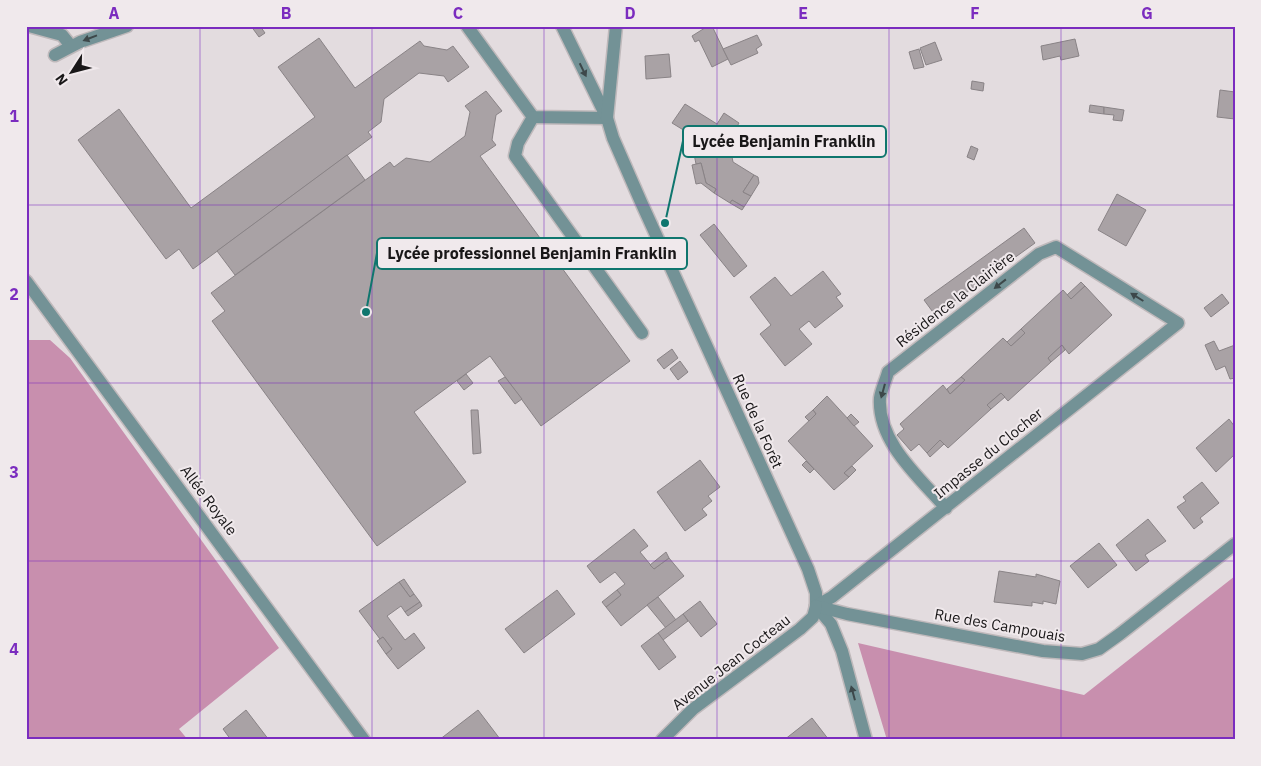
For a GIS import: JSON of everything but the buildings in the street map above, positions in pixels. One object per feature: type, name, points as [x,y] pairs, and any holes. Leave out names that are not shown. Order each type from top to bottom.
[{"type":"street","points":[[29,26],[62,35],[71,46]]},
{"type":"street","points":[[467,26],[533,117]]},
{"type":"street","name":"Rue de la Forêt","points":[[562,26],[607,118],[613,138],[636,193],[808,569],[816,593],[816,606],[831,624],[842,651],[866,740]]},
{"type":"street","name":"Rue de la Forêt","points":[[607,118],[616,26]]},
{"type":"street","points":[[55,55],[71,46],[124,27]]},
{"type":"street","points":[[533,117],[607,118]]},
{"type":"street","points":[[533,117],[518,143],[515,156],[642,333]]},
{"type":"street","name":"Résidence la Clairière","points":[[946,508],[900,453],[886,433],[880,398],[888,372],[1039,254],[1056,247],[1178,322]]},
{"type":"street","name":"Allée Royale","points":[[26,281],[294,642],[364,740]]},
{"type":"street","name":"Impasse du Clocher","points":[[816,606],[832,597],[946,508],[1178,322]]},
{"type":"street","name":"Rue des Campouais","points":[[816,606],[1043,651],[1082,654],[1099,649],[1120,634],[1235,544]]},
{"type":"street","name":"Avenue Jean Cocteau","points":[[662,740],[692,709],[800,629],[813,617],[816,606]]},
{"type":"shaded area","points":[[26,340],[50,340],[70,358],[279,648],[179,729],[188,740],[26,740]]},
{"type":"shaded area","points":[[1235,576],[1235,740],[887,740],[858,643],[1084,695]]},
{"type":"place","name":"Lycée Benjamin Franklin","points":[[665,223]]},
{"type":"place","name":"Lycée professionnel Benjamin Franklin","points":[[366,312]]}]
